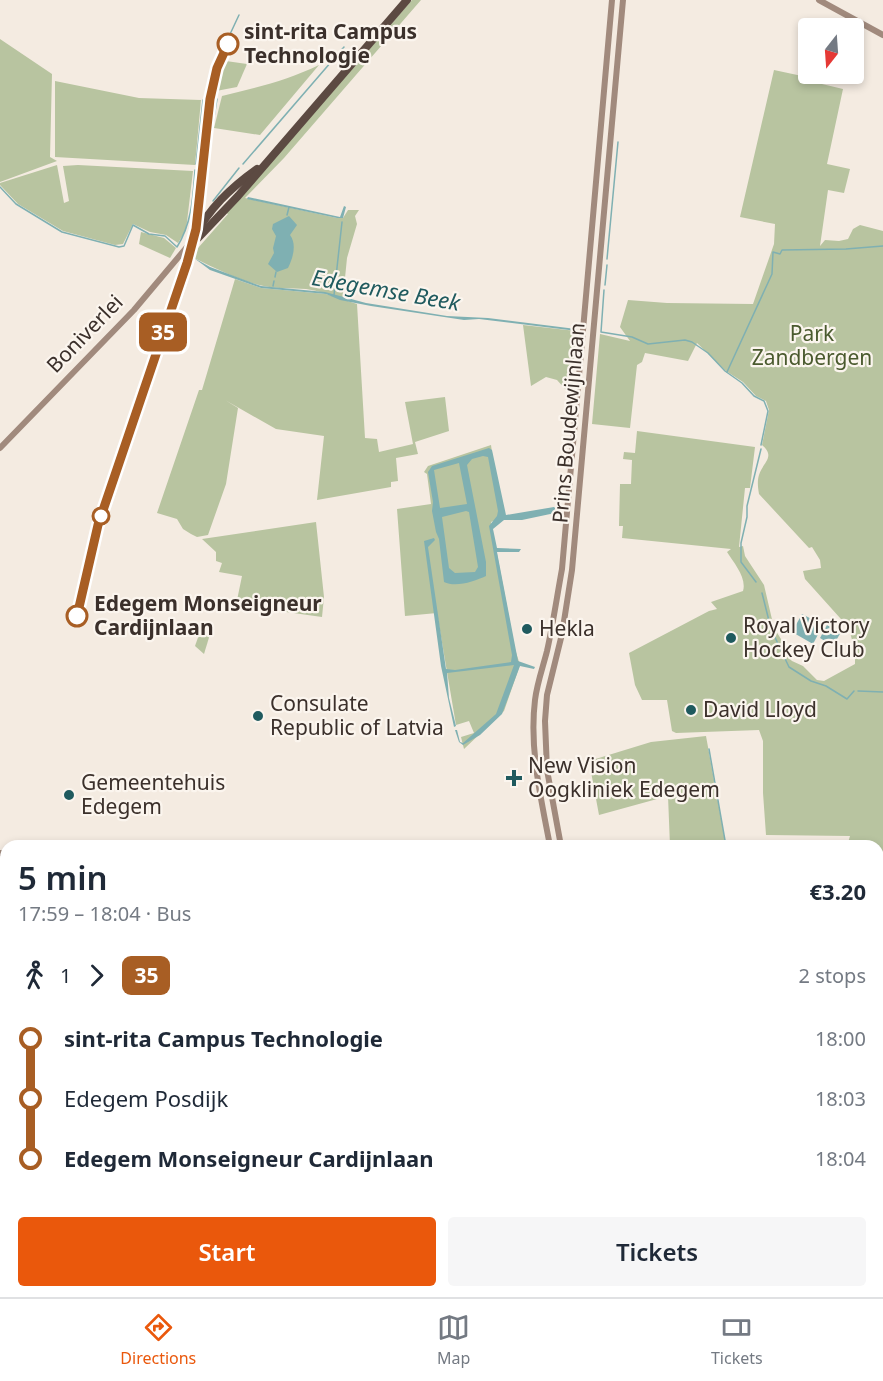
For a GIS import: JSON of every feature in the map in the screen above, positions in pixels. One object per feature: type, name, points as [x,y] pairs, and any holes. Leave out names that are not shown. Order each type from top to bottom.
[{"type":"highway","name":"Boniverlei","points":[[192,241],[217,219],[405,2]]},
{"type":"main road","name":"Prins Boudewijnlaan","points":[[549,840],[538,788],[533,728],[535,698],[553,621],[562,569],[612,0]]},
{"type":"main road","name":"Prins Boudewijnlaan","points":[[560,840],[547,771],[545,748],[547,695],[566,615],[572,570],[623,0]]},
{"type":"main road","points":[[819,0],[883,35]]},
{"type":"main road","points":[[610,22],[621,22]]},
{"type":"main road","name":"Boniverlei","points":[[0,448],[134,310],[192,241]]},
{"type":"green space","points":[[412,0],[421,0],[284,158],[245,198],[337,218],[343,218],[348,210],[359,210],[355,216],[357,224],[347,258],[343,298],[306,289],[259,285],[194,258],[198,248],[228,214],[226,213]]},
{"type":"green space","points":[[0,39],[52,74],[50,157],[57,161],[0,182]]},
{"type":"green space","points":[[226,61],[247,64],[237,87],[216,91]]},
{"type":"green space","points":[[319,65],[260,135],[214,128],[222,96],[259,87]]},
{"type":"green space","name":"Park Zandbergen","points":[[774,70],[798,75],[798,84],[822,84],[843,89],[827,164],[850,169],[844,193],[828,190],[820,246],[825,240],[848,239],[853,229],[860,225],[883,231],[883,840],[849,840],[850,836],[766,835],[763,741],[759,730],[676,733],[672,731],[667,700],[642,700],[635,685],[629,653],[717,609],[711,602],[743,591],[744,586],[739,571],[727,552],[731,549],[622,538],[623,526],[619,526],[620,484],[631,484],[632,460],[623,459],[624,452],[635,453],[637,431],[755,447],[750,488],[745,488],[739,547],[743,546],[745,556],[764,585],[774,628],[787,656],[803,666],[817,680],[824,681],[855,664],[855,652],[849,628],[805,579],[803,571],[821,568],[820,560],[812,547],[809,548],[759,494],[758,477],[768,456],[762,445],[769,410],[766,401],[756,396],[743,382],[726,371],[697,343],[688,361],[645,353],[642,362],[637,365],[630,428],[592,424],[600,334],[630,341],[620,327],[628,300],[753,304],[774,244],[775,224],[740,217]]},
{"type":"green space","points":[[55,81],[139,98],[201,100],[195,165],[55,157]]},
{"type":"green space","points":[[57,165],[64,203],[69,201],[63,166],[193,171],[186,230],[178,243],[166,235],[150,232],[133,224],[123,244],[115,245],[63,231],[18,204],[0,185],[0,183]]},
{"type":"green space","points":[[141,232],[164,238],[176,248],[170,258],[139,244]]},
{"type":"green space","points":[[235,279],[261,288],[326,294],[357,304],[365,438],[377,439],[379,452],[413,444],[405,402],[445,397],[449,431],[415,442],[418,454],[396,458],[398,481],[391,482],[391,487],[317,500],[324,436],[276,429],[225,400],[238,408],[226,484],[208,535],[197,537],[183,529],[177,519],[157,513],[199,390],[202,390]]},
{"type":"green space","points":[[523,325],[576,331],[571,390],[566,390],[557,380],[546,377],[531,386]]},
{"type":"green space","points":[[491,445],[501,518],[491,522],[520,665],[504,711],[464,749],[461,737],[474,733],[469,721],[456,725],[437,613],[405,616],[397,509],[431,504],[427,474],[424,472],[428,466]]},
{"type":"green space","points":[[316,522],[324,597],[322,617],[236,605],[242,576],[219,572],[222,563],[216,561],[216,552],[202,539]]},
{"type":"green space","points":[[201,629],[211,631],[204,654],[195,646]]},
{"type":"green space","points":[[706,736],[725,840],[670,840],[668,796],[599,815],[589,761],[651,742]]},
{"type":"water","points":[[248,197],[340,217],[344,206],[346,207],[343,218],[337,218],[247,199]]},
{"type":"water","points":[[289,216],[297,225],[290,235],[294,247],[293,256],[288,268],[277,272],[268,264],[274,253],[276,236],[272,229],[273,224]]},
{"type":"water","points":[[194,258],[210,267],[261,286],[325,292],[366,303],[447,316],[488,318],[576,329],[577,331],[479,319],[464,320],[371,306],[340,300],[326,294],[261,288],[210,270]]},
{"type":"water","points":[[489,448],[492,450],[506,515],[554,507],[557,510],[555,513],[522,520],[504,520],[493,529],[497,548],[521,549],[519,552],[497,552],[518,661],[535,667],[534,669],[520,666],[502,714],[480,735],[463,745],[459,742],[455,730],[457,730],[460,742],[463,743],[496,714],[514,665],[447,673],[449,698],[456,726],[454,727],[441,666],[424,541],[434,538],[435,540],[428,547],[446,669],[455,670],[511,662],[512,655],[489,526],[498,511],[488,457],[472,459],[467,465],[486,562],[486,576],[460,584],[444,582],[439,539],[432,511],[433,502],[428,472],[432,466]],"holes":[[[459,463],[467,504],[440,508],[434,470]],[[469,512],[478,567],[475,572],[455,573],[449,568],[442,517]]]},
{"type":"water","points":[[802,614],[823,625],[813,644],[792,632]]},
{"type":"water","points":[[827,625],[841,632],[833,646],[820,638]]},
{"type":"waterway","points":[[217,62],[239,15]]},
{"type":"waterway","points":[[243,164],[344,47]]},
{"type":"waterway","points":[[211,136],[217,99]]},
{"type":"waterway","points":[[196,164],[203,100]]},
{"type":"waterway","points":[[607,259],[618,142]]},
{"type":"waterway","points":[[213,201],[239,168]]},
{"type":"waterway","name":"Edegemse Beek","points":[[0,187],[16,204],[62,232],[119,247],[124,246],[133,225],[149,234],[165,236],[177,247],[189,219],[195,170]]},
{"type":"waterway","points":[[287,215],[289,207]]},
{"type":"waterway","points":[[334,295],[342,222]]},
{"type":"waterway","points":[[727,372],[772,274],[773,252],[780,254],[782,250],[883,246]]},
{"type":"waterway","points":[[605,285],[607,265]]},
{"type":"waterway","points":[[275,277],[276,272]]},
{"type":"waterway","points":[[273,286],[274,281]]},
{"type":"waterway","name":"Edegemse Beek","points":[[604,290],[601,332],[632,337],[648,344],[685,340],[692,342],[708,353],[754,396],[764,401],[768,411],[761,445]]},
{"type":"waterway","name":"Edegemse Beek","points":[[756,582],[741,562],[741,543],[747,506],[761,449]]},
{"type":"waterway","name":"Edegemse Beek","points":[[762,593],[771,629],[789,667],[847,699],[854,691]]},
{"type":"waterway","name":"Edegemse Beek","points":[[858,691],[883,692]]},
{"type":"waterway","points":[[709,749],[725,840]]},
{"type":"bus line","name":"35","points":[[77,616],[98,525],[190,253],[196,229],[212,87],[217,68],[228,44]]},
{"type":"place","name":"sint-rita Campus Technologie","points":[[228,44]]},
{"type":"place","name":"Edegem Monseigneur Cardijnlaan","points":[[77,616]]},
{"type":"place","name":"Hekla","points":[[527,629]]},
{"type":"place","name":"Royal Victory Hockey Club","points":[[731,638]]},
{"type":"place","name":"David Lloyd","points":[[691,710]]},
{"type":"place","name":"Consulate Republic of Latvia","points":[[258,716]]},
{"type":"place","name":"New Vision Oogkliniek Edegem","points":[[514,778]]},
{"type":"place","name":"Gemeentehuis Edegem","points":[[69,795]]}]
